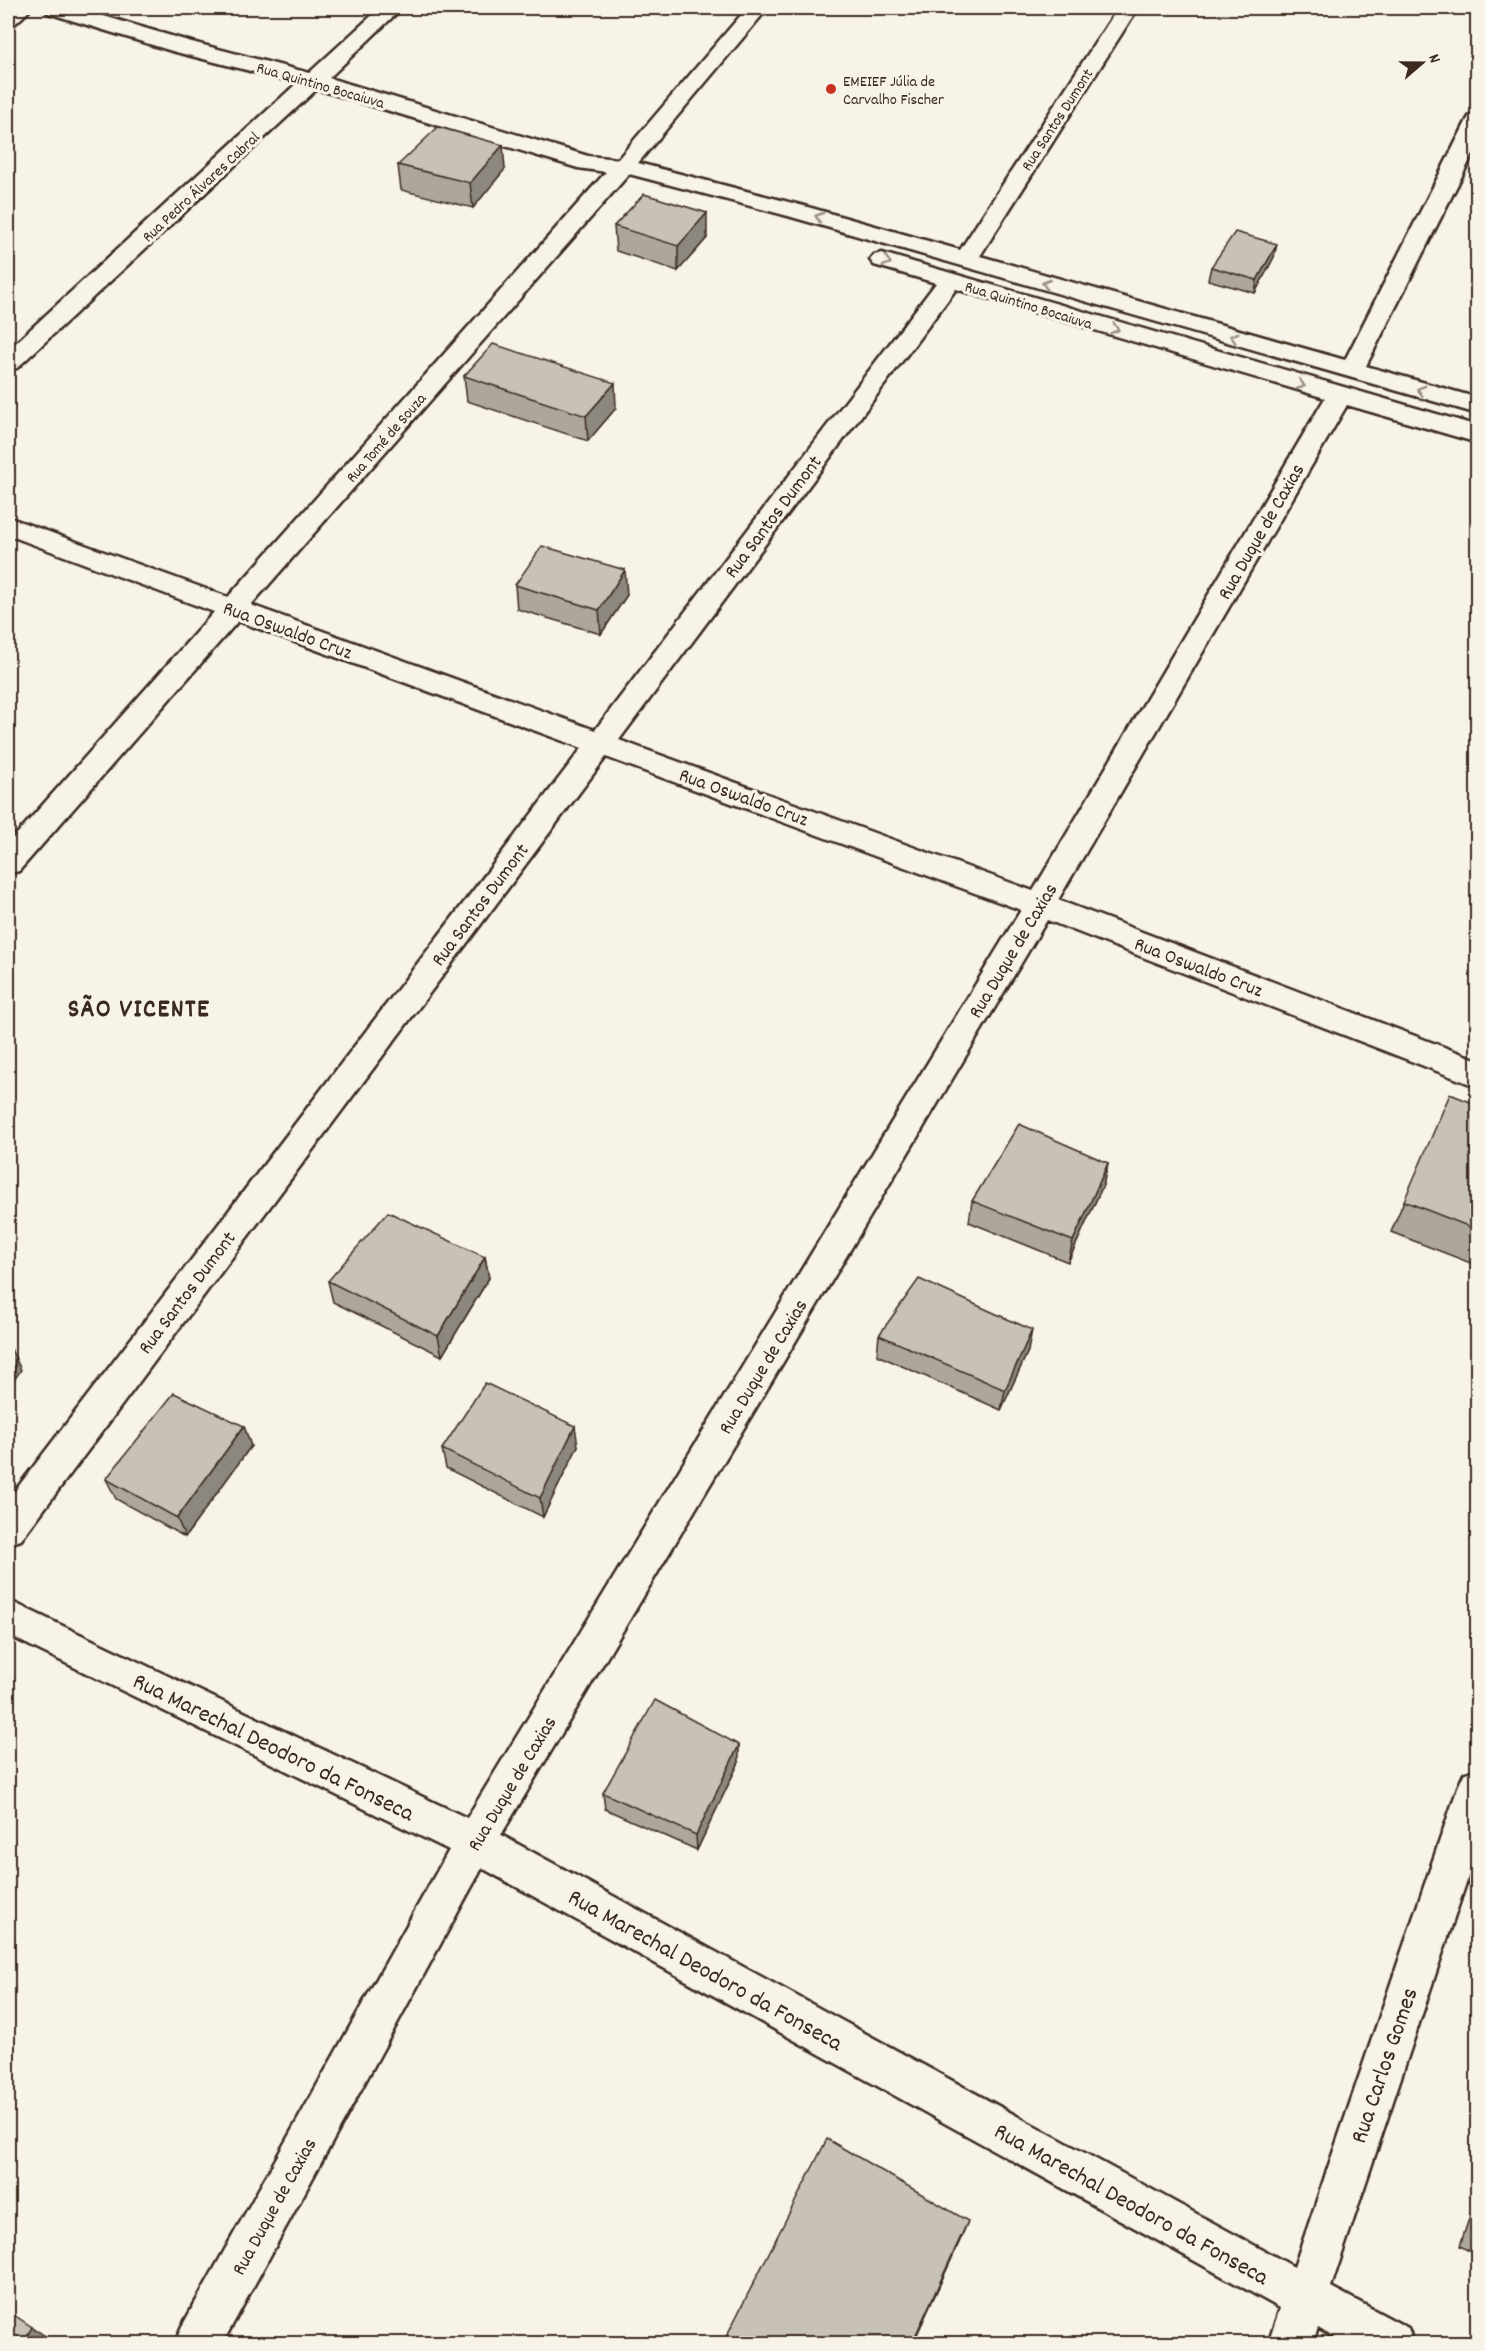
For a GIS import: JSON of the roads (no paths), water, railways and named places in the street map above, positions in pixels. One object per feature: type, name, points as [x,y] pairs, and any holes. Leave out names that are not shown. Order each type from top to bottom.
[{"type":"street","points":[[8,18],[21,8]]},
{"type":"street","name":"Rua Quintino Bocaiuva","points":[[56,8],[180,46],[314,81],[586,163],[791,232],[957,271],[1346,383],[1478,435]]},
{"type":"street","name":"Rua Pedro Álvares Cabral","points":[[8,363],[392,8]]},
{"type":"street","name":"Rua Tomé de Souza","points":[[8,863],[616,174],[758,8]]},
{"type":"street","name":"Rua Santos Dumont","points":[[8,1528],[957,271],[1128,8]]},
{"type":"street","name":"Rua Duque de Caxias","points":[[197,2343],[475,1842],[1040,905],[1346,383],[1478,120]]},
{"type":"street","name":"Rua Quintino Bocaiuva","points":[[1346,383],[1478,406]]},
{"type":"street","name":"Rua Oswaldo Cruz","points":[[8,526],[1040,905],[1478,1074]]},
{"type":"street","name":"Rua Marechal Deodoro da Fonseca","points":[[8,1617],[475,1842],[1304,2297],[1392,2343]]},
{"type":"street","name":"Rua Carlos Gomes","points":[[1290,2343],[1478,1787]]},
{"type":"place","name":"EMEIEF Júlia de Carvalho Fischer","points":[[831,89]]},
{"type":"district","name":"SÃO VICENTE","points":[[139,1007]]}]
